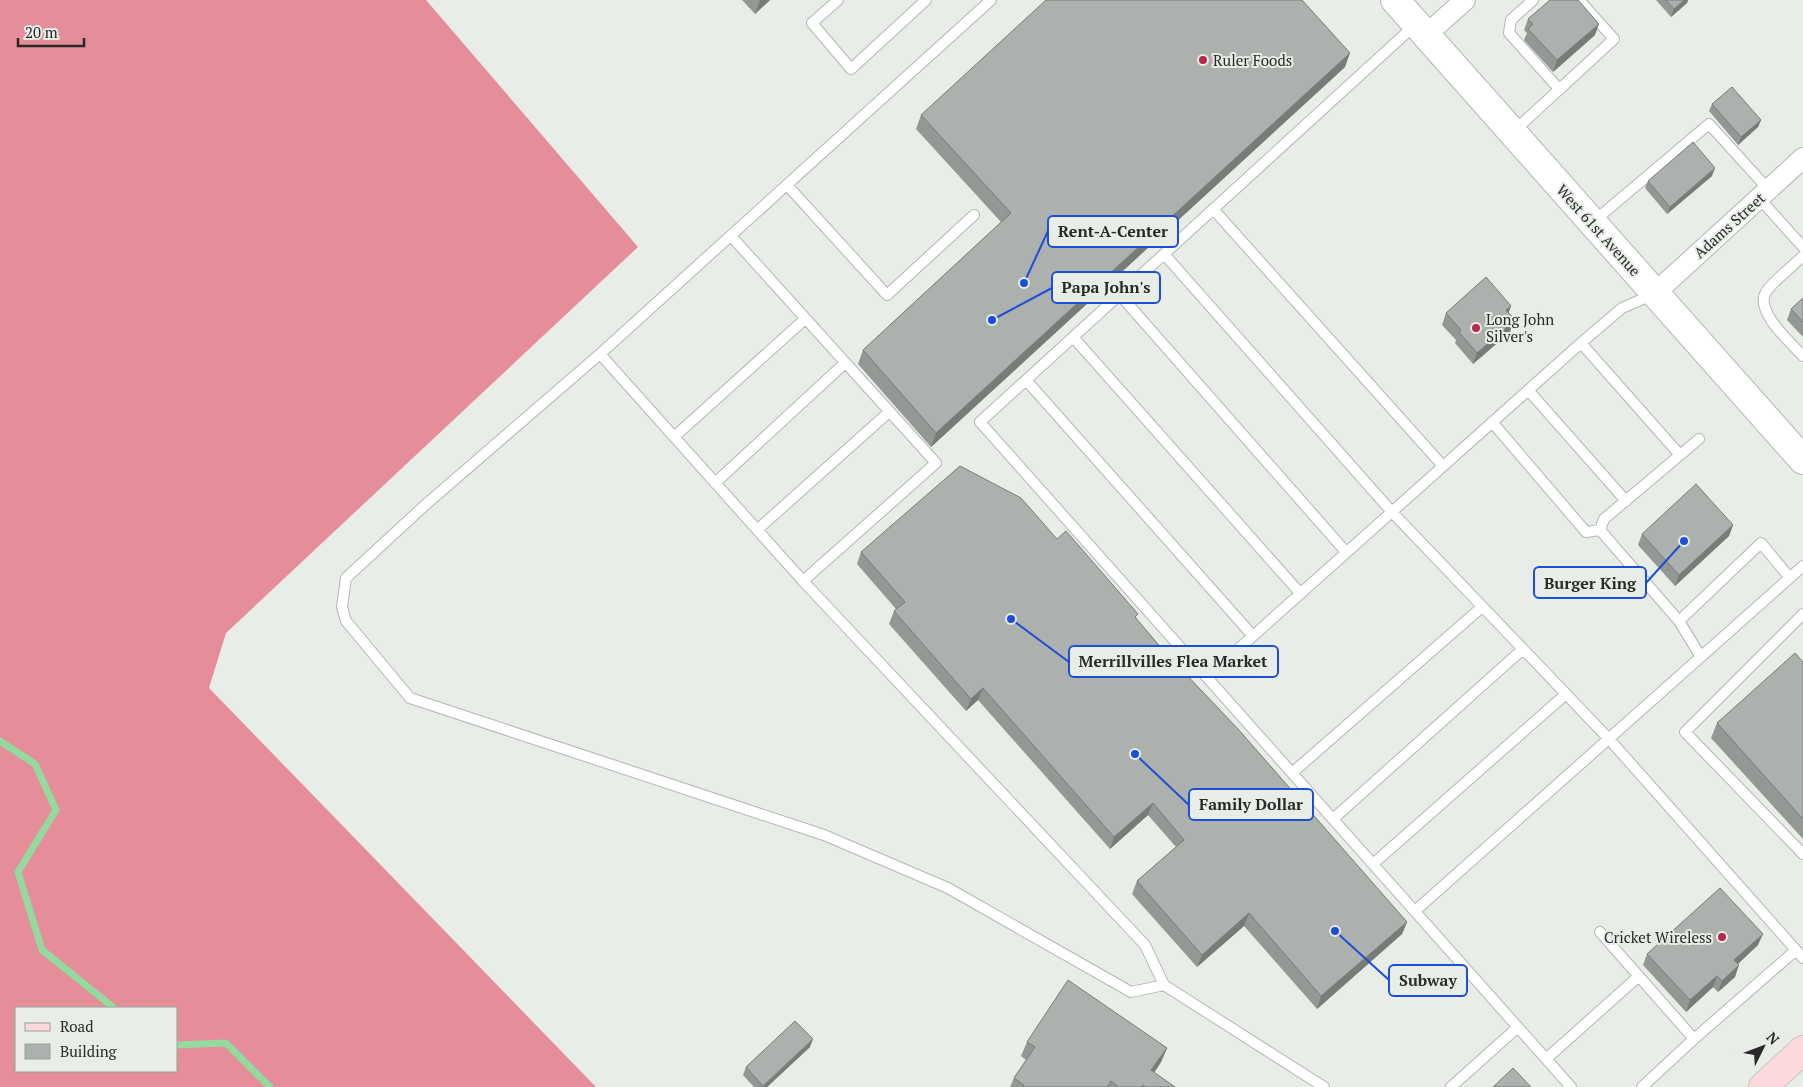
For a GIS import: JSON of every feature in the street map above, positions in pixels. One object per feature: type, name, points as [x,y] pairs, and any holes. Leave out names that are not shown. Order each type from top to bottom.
[{"type":"main road","name":"West 61st Avenue","points":[[1395,0],[1803,460]]},
{"type":"main road","points":[[1774,1081],[1803,1050]]},
{"type":"street","points":[[1421,30],[1465,0]]},
{"type":"street","name":"Adams Street","points":[[1655,293],[1803,158]]},
{"type":"lane","points":[[838,0],[812,23],[851,68],[926,0]]},
{"type":"lane","points":[[991,0],[600,354],[424,506],[346,578],[342,607],[346,621],[410,698],[824,834],[948,888],[1131,992],[1164,985]]},
{"type":"lane","points":[[1533,0],[1510,20],[1509,32],[1559,89]]},
{"type":"lane","points":[[1512,132],[1614,39],[1579,0]]},
{"type":"lane","points":[[1421,30],[1214,209],[980,422],[1571,1087]]},
{"type":"lane","points":[[1592,222],[1709,124],[1803,246]]},
{"type":"lane","points":[[787,185],[887,295],[974,215]]},
{"type":"lane","points":[[1214,209],[1443,466]]},
{"type":"lane","points":[[731,236],[936,463],[802,580]]},
{"type":"lane","points":[[1164,254],[1392,512],[1609,739],[1799,954],[1694,1039],[1642,1087]]},
{"type":"lane","points":[[1803,256],[1765,292],[1763,306],[1770,320],[1803,356]]},
{"type":"lane","points":[[1207,677],[1581,343],[1622,308],[1655,293]]},
{"type":"lane","points":[[1120,294],[1346,552]]},
{"type":"lane","points":[[674,437],[805,319]]},
{"type":"lane","points":[[1073,337],[1300,594]]},
{"type":"lane","points":[[1581,343],[1680,455]]},
{"type":"lane","points":[[600,354],[802,580],[1146,945],[1164,985],[1324,1087]]},
{"type":"lane","points":[[715,483],[845,363]]},
{"type":"lane","points":[[1026,380],[1252,636]]},
{"type":"lane","points":[[1528,390],[1626,501]]},
{"type":"lane","points":[[758,530],[889,412]]},
{"type":"lane","points":[[1492,422],[1586,532],[1600,530]]},
{"type":"lane","points":[[1600,530],[1604,519],[1699,439]]},
{"type":"lane","points":[[1600,530],[1679,621],[1701,657]]},
{"type":"lane","points":[[1679,621],[1761,543],[1790,578]]},
{"type":"lane","points":[[1415,911],[1803,566]]},
{"type":"lane","points":[[1292,773],[1482,607]]},
{"type":"lane","points":[[1803,614],[1685,732],[1803,854]]},
{"type":"lane","points":[[1333,819],[1523,649]]},
{"type":"lane","points":[[1373,864],[1566,694]]},
{"type":"lane","points":[[1600,932],[1694,1039]]},
{"type":"lane","points":[[1546,1059],[1639,976]]},
{"type":"lane","points":[[1451,1087],[1518,1027]]},
{"type":"shaded area","points":[[0,0],[426,0],[638,247],[226,633],[209,688],[596,1087],[0,1087]]},
{"type":"building","points":[[1046,0],[1302,0],[1350,53],[936,433],[863,350],[1011,213],[921,115]]},
{"type":"building","points":[[1550,0],[1578,0],[1599,24],[1557,60],[1528,29],[1533,24],[1528,19]]},
{"type":"building","points":[[1666,0],[1684,0],[1674,9]]},
{"type":"building","points":[[1732,87],[1761,120],[1741,137],[1712,104]]},
{"type":"building","points":[[1693,142],[1715,168],[1670,207],[1648,181]]},
{"type":"building","name":"Long John Silver's","points":[[1486,277],[1511,306],[1506,310],[1515,320],[1477,353],[1446,313]]},
{"type":"building","points":[[1803,298],[1803,322],[1791,309]]},
{"type":"building","points":[[960,466],[1021,498],[1057,539],[1066,531],[1138,614],[1135,617],[1162,649],[1238,729],[1407,922],[1321,996],[1249,913],[1202,955],[1137,881],[1184,840],[1153,803],[1114,837],[983,688],[971,699],[894,611],[905,602],[861,552]]},
{"type":"building","points":[[1696,484],[1733,525],[1679,575],[1642,534]]},
{"type":"building","points":[[1795,653],[1803,662],[1803,819],[1717,723]]},
{"type":"building","points":[[1720,888],[1763,934],[1734,960],[1739,965],[1722,981],[1717,976],[1690,1000],[1647,954]]},
{"type":"building","points":[[1068,980],[1167,1048],[1151,1070],[1175,1087],[1146,1087],[1143,1085],[1141,1087],[1119,1087],[1111,1081],[1107,1087],[1023,1087],[1024,1085],[1014,1078],[1035,1047],[1027,1042]]},
{"type":"building","points":[[795,1021],[813,1039],[763,1086],[746,1067]]},
{"type":"building","points":[[1513,1068],[1531,1087],[1493,1087]]},
{"type":"waterway","points":[[0,741],[35,764],[56,810],[18,872],[42,950],[113,1007]]},
{"type":"waterway","points":[[178,1045],[226,1043],[270,1087]]},
{"type":"place","name":"Ruler Foods","points":[[1203,60]]},
{"type":"place","name":"Rent-A-Center","points":[[1024,283]]},
{"type":"place","name":"Papa John's","points":[[992,320]]},
{"type":"place","name":"Long John Silver's","points":[[1476,328]]},
{"type":"place","name":"Burger King","points":[[1684,541]]},
{"type":"place","name":"Merrillvilles Flea Market","points":[[1011,619]]},
{"type":"place","name":"Family Dollar","points":[[1135,754]]},
{"type":"place","name":"Subway","points":[[1335,931]]},
{"type":"place","name":"Cricket Wireless","points":[[1722,937]]}]
